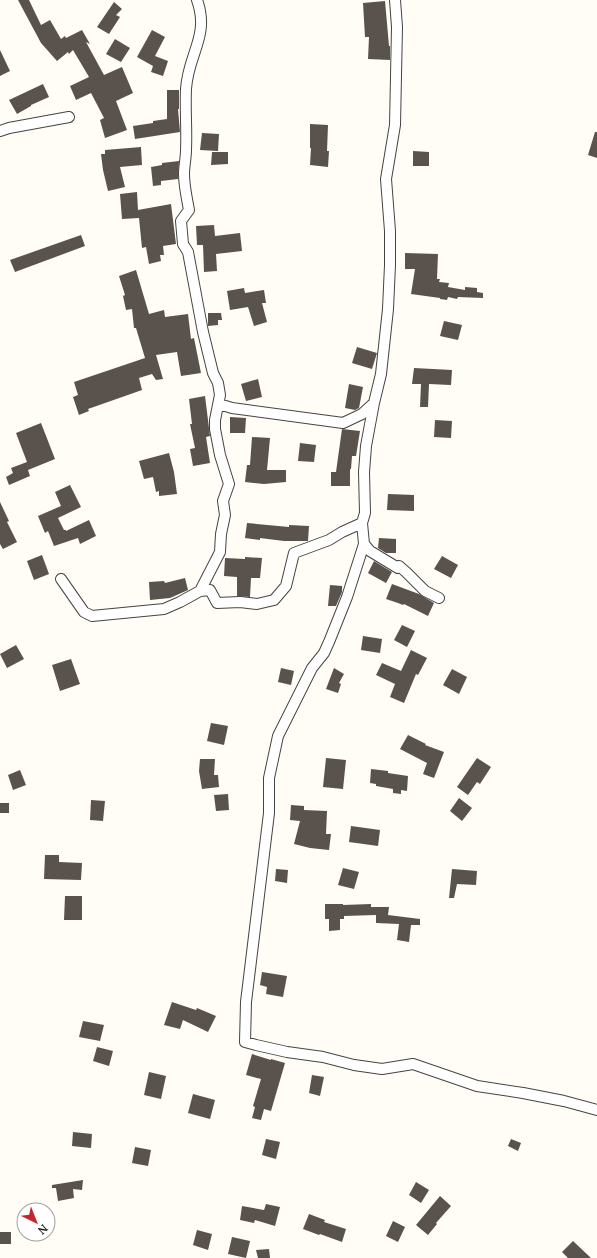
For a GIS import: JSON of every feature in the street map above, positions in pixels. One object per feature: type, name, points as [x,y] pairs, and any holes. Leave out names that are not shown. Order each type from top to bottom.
[{"type":"street","points":[[197,0],[201,12],[202,27],[199,42],[189,67],[186,88],[186,150],[184,174],[189,210],[181,221],[183,244],[188,252],[203,332],[213,373],[218,383],[220,394],[215,420],[216,436],[229,484],[223,501],[226,515],[220,552],[200,591]]},
{"type":"street","points":[[395,0],[395,125],[386,179],[390,231],[388,309],[381,374],[366,446],[364,472],[365,513],[362,523],[364,544],[347,597],[330,642],[312,668],[278,736],[269,778],[268,813],[246,1002],[245,1042],[256,1046],[323,1057],[354,1065],[382,1069],[413,1064],[477,1086],[564,1101],[597,1110]]},
{"type":"street","points":[[0,131],[69,117]]},
{"type":"street","points":[[219,404],[232,408],[343,423],[362,414],[374,403]]},
{"type":"street","points":[[61,579],[84,612],[92,616],[164,609],[200,591],[210,590],[217,603],[240,602],[257,604],[274,600],[286,586],[294,553],[329,540],[362,523]]},
{"type":"street","points":[[364,544],[370,551],[398,568],[399,566],[425,591],[438,598]]},
{"type":"building","points":[[18,0],[29,0],[41,25],[50,20],[61,39],[82,30],[90,44],[86,42],[104,75],[122,67],[133,93],[116,101],[127,130],[105,138],[100,120],[104,118],[91,93],[76,100],[70,86],[89,77],[73,50],[57,61],[41,43]]},
{"type":"building","points":[[385,1],[390,60],[368,59],[369,37],[365,37],[363,3]]},
{"type":"building","points":[[114,2],[122,9],[116,15],[120,17],[109,34],[97,27]]},
{"type":"building","points":[[152,30],[165,37],[155,56],[168,61],[163,76],[151,72],[153,66],[137,57]]},
{"type":"building","points":[[115,39],[130,48],[121,62],[106,54]]},
{"type":"building","points":[[0,50],[10,71],[0,76]]},
{"type":"building","points":[[43,84],[49,97],[31,105],[17,114],[9,100]]},
{"type":"building","points":[[167,90],[179,90],[178,109],[180,132],[135,139],[133,126],[167,119]]},
{"type":"building","points":[[310,124],[328,125],[328,167],[310,165]]},
{"type":"building","points":[[595,132],[597,132],[597,158],[588,155]]},
{"type":"building","points":[[202,133],[219,134],[218,151],[200,150]]},
{"type":"building","points":[[141,147],[142,165],[120,167],[125,187],[108,191],[101,154],[105,154],[105,150]]},
{"type":"building","points":[[413,151],[429,152],[429,166],[413,166]]},
{"type":"building","points":[[212,152],[228,152],[228,164],[211,165]]},
{"type":"building","points":[[179,161],[178,179],[161,181],[161,185],[153,186],[151,167],[162,165],[162,163]]},
{"type":"building","points":[[137,192],[138,210],[171,204],[176,244],[163,246],[164,255],[160,255],[161,261],[149,264],[146,247],[142,248],[139,218],[122,219],[120,194]]},
{"type":"building","points":[[214,225],[215,236],[240,233],[242,251],[216,254],[217,271],[204,272],[203,245],[197,245],[196,226]]},
{"type":"building","points":[[81,235],[85,246],[15,272],[10,260]]},
{"type":"building","points":[[405,253],[438,254],[437,279],[440,279],[439,282],[449,283],[448,287],[465,290],[465,287],[477,288],[477,292],[483,293],[483,298],[458,297],[457,299],[448,297],[447,300],[411,294],[415,269],[405,269]]},
{"type":"building","points":[[136,270],[149,314],[164,310],[165,317],[188,314],[191,339],[194,338],[201,373],[181,376],[177,352],[156,355],[163,379],[156,380],[152,374],[139,378],[142,390],[88,409],[89,411],[79,415],[73,397],[78,395],[74,382],[145,358],[136,328],[134,328],[132,309],[126,310],[123,296],[125,295],[119,276]]},
{"type":"building","points":[[244,288],[245,293],[264,290],[266,303],[262,303],[267,322],[254,326],[248,307],[230,310],[227,291]]},
{"type":"building","points":[[208,313],[221,313],[222,320],[218,320],[218,325],[208,326]]},
{"type":"building","points":[[444,321],[462,325],[458,340],[440,336]]},
{"type":"building","points":[[357,347],[377,353],[372,369],[352,363]]},
{"type":"building","points":[[414,368],[452,370],[451,385],[429,384],[428,407],[420,407],[421,384],[412,384]]},
{"type":"building","points":[[258,379],[262,397],[246,401],[241,384]]},
{"type":"building","points":[[349,384],[363,387],[359,408],[355,410],[345,408]]},
{"type":"building","points":[[205,396],[210,436],[206,437],[210,463],[193,466],[190,449],[195,448],[190,424],[192,424],[189,399]]},
{"type":"building","points":[[230,417],[246,418],[245,433],[230,433]]},
{"type":"building","points":[[435,420],[452,421],[451,438],[434,437]]},
{"type":"building","points":[[41,423],[55,459],[28,470],[30,476],[9,485],[6,477],[13,473],[11,468],[27,462],[16,433]]},
{"type":"building","points":[[342,429],[360,431],[356,456],[352,456],[350,486],[331,486],[331,472],[336,472]]},
{"type":"building","points":[[252,437],[270,438],[267,470],[286,470],[286,482],[264,484],[245,482],[247,465],[250,465]]},
{"type":"building","points":[[300,443],[316,445],[314,462],[298,461]]},
{"type":"building","points":[[169,453],[174,472],[177,494],[159,496],[159,491],[156,492],[153,477],[144,479],[139,461]]},
{"type":"building","points":[[70,485],[81,507],[58,518],[64,530],[66,531],[89,520],[96,536],[80,544],[78,538],[54,546],[48,531],[45,533],[38,516],[61,506],[55,492]]},
{"type":"building","points":[[388,494],[414,495],[414,511],[387,510]]},
{"type":"building","points":[[0,502],[9,521],[7,522],[17,542],[3,549],[0,544]]},
{"type":"building","points":[[247,523],[289,527],[289,525],[309,526],[308,541],[284,541],[260,538],[260,540],[245,538]]},
{"type":"building","points":[[379,538],[396,539],[396,553],[386,553],[378,548]]},
{"type":"building","points":[[42,555],[49,574],[34,580],[27,561]]},
{"type":"building","points":[[442,556],[458,565],[451,578],[434,569]]},
{"type":"building","points":[[245,557],[262,558],[260,578],[251,578],[250,597],[237,596],[237,577],[224,576],[225,558],[245,559]]},
{"type":"building","points":[[374,561],[392,572],[386,583],[368,573]]},
{"type":"building","points":[[185,578],[188,590],[170,598],[150,600],[149,582],[164,581],[165,583]]},
{"type":"building","points":[[392,584],[419,594],[434,603],[428,616],[404,604],[403,605],[386,599]]},
{"type":"building","points":[[330,585],[342,586],[342,592],[336,606],[328,606]]},
{"type":"building","points":[[402,625],[415,631],[407,647],[394,640]]},
{"type":"building","points":[[363,636],[382,639],[380,653],[361,650]]},
{"type":"building","points":[[16,645],[24,659],[7,668],[0,654]]},
{"type":"building","points":[[411,650],[427,658],[418,675],[416,674],[404,703],[390,697],[395,684],[376,675],[382,663],[401,671]]},
{"type":"building","points":[[71,659],[80,684],[60,691],[52,665]]},
{"type":"building","points":[[281,668],[294,671],[291,685],[278,682]]},
{"type":"building","points":[[334,668],[344,674],[339,683],[341,684],[338,693],[326,689]]},
{"type":"building","points":[[452,669],[467,677],[459,694],[443,685]]},
{"type":"building","points":[[211,723],[228,726],[224,745],[207,741]]},
{"type":"building","points":[[408,735],[426,744],[425,745],[444,752],[434,778],[423,774],[427,763],[400,749]]},
{"type":"building","points":[[326,758],[346,760],[343,789],[323,787]]},
{"type":"building","points":[[477,758],[491,767],[480,784],[477,782],[468,795],[457,787]]},
{"type":"building","points":[[200,759],[215,759],[214,775],[218,775],[219,787],[202,789],[199,771]]},
{"type":"building","points":[[371,769],[408,776],[407,791],[401,790],[401,794],[393,793],[393,789],[376,786],[376,784],[370,783]]},
{"type":"building","points":[[20,770],[26,785],[13,790],[8,775]]},
{"type":"building","points":[[228,794],[229,810],[216,811],[214,795]]},
{"type":"building","points":[[459,798],[472,808],[462,821],[450,811]]},
{"type":"building","points":[[91,800],[105,801],[103,821],[90,820]]},
{"type":"building","points":[[0,803],[9,803],[9,813],[0,813]]},
{"type":"building","points":[[291,805],[304,806],[304,810],[327,811],[326,834],[331,834],[329,850],[310,848],[294,844],[300,821],[290,820]]},
{"type":"building","points":[[351,826],[380,830],[378,846],[349,842]]},
{"type":"building","points":[[45,855],[59,855],[59,862],[82,863],[81,880],[44,879]]},
{"type":"building","points":[[343,868],[359,872],[354,889],[338,885]]},
{"type":"building","points":[[276,869],[288,870],[287,883],[275,881]]},
{"type":"building","points":[[452,869],[477,871],[476,885],[457,884],[454,898],[449,898]]},
{"type":"building","points":[[65,896],[82,896],[82,920],[64,920]]},
{"type":"building","points":[[325,904],[371,904],[371,907],[389,907],[388,915],[420,919],[420,925],[411,925],[409,942],[397,940],[399,924],[376,923],[376,915],[344,916],[344,919],[340,919],[340,930],[329,931],[329,919],[325,919]]},
{"type":"building","points":[[262,972],[287,976],[283,997],[266,994],[267,987],[260,985]]},
{"type":"building","points":[[172,1002],[196,1010],[197,1008],[216,1016],[208,1032],[183,1020],[180,1029],[164,1025]]},
{"type":"building","points":[[83,1021],[104,1025],[100,1041],[79,1037]]},
{"type":"building","points":[[97,1047],[113,1051],[109,1066],[93,1061]]},
{"type":"building","points":[[252,1054],[285,1063],[271,1111],[264,1109],[261,1120],[252,1118],[255,1107],[253,1106],[261,1079],[246,1075]]},
{"type":"building","points":[[149,1072],[166,1076],[161,1099],[144,1095]]},
{"type":"building","points":[[312,1075],[324,1077],[320,1096],[309,1093]]},
{"type":"building","points":[[193,1094],[215,1100],[210,1119],[188,1113]]},
{"type":"building","points":[[73,1132],[92,1134],[91,1148],[72,1146]]},
{"type":"building","points":[[266,1139],[280,1142],[276,1159],[262,1155]]},
{"type":"building","points":[[511,1139],[521,1143],[518,1151],[508,1146]]},
{"type":"building","points":[[135,1147],[151,1150],[148,1166],[132,1163]]},
{"type":"building","points":[[83,1180],[82,1190],[73,1189],[74,1198],[58,1201],[56,1188],[52,1188],[52,1185]]},
{"type":"building","points":[[416,1182],[429,1190],[421,1203],[409,1195]]},
{"type":"building","points":[[440,1196],[451,1206],[428,1235],[416,1225]]},
{"type":"building","points":[[266,1204],[280,1207],[275,1226],[255,1220],[254,1223],[240,1220],[242,1206],[264,1210]]},
{"type":"building","points":[[309,1214],[325,1220],[324,1222],[346,1229],[342,1242],[303,1229]]},
{"type":"building","points":[[393,1221],[405,1227],[398,1242],[386,1236]]},
{"type":"building","points":[[197,1230],[212,1234],[208,1250],[193,1245]]},
{"type":"building","points":[[0,1232],[11,1232],[11,1244],[0,1244]]},
{"type":"building","points":[[232,1237],[250,1241],[246,1258],[228,1254]]},
{"type":"building","points":[[573,1241],[591,1258],[568,1258],[562,1252]]},
{"type":"building","points":[[269,1249],[270,1258],[258,1258],[256,1250]]}]
